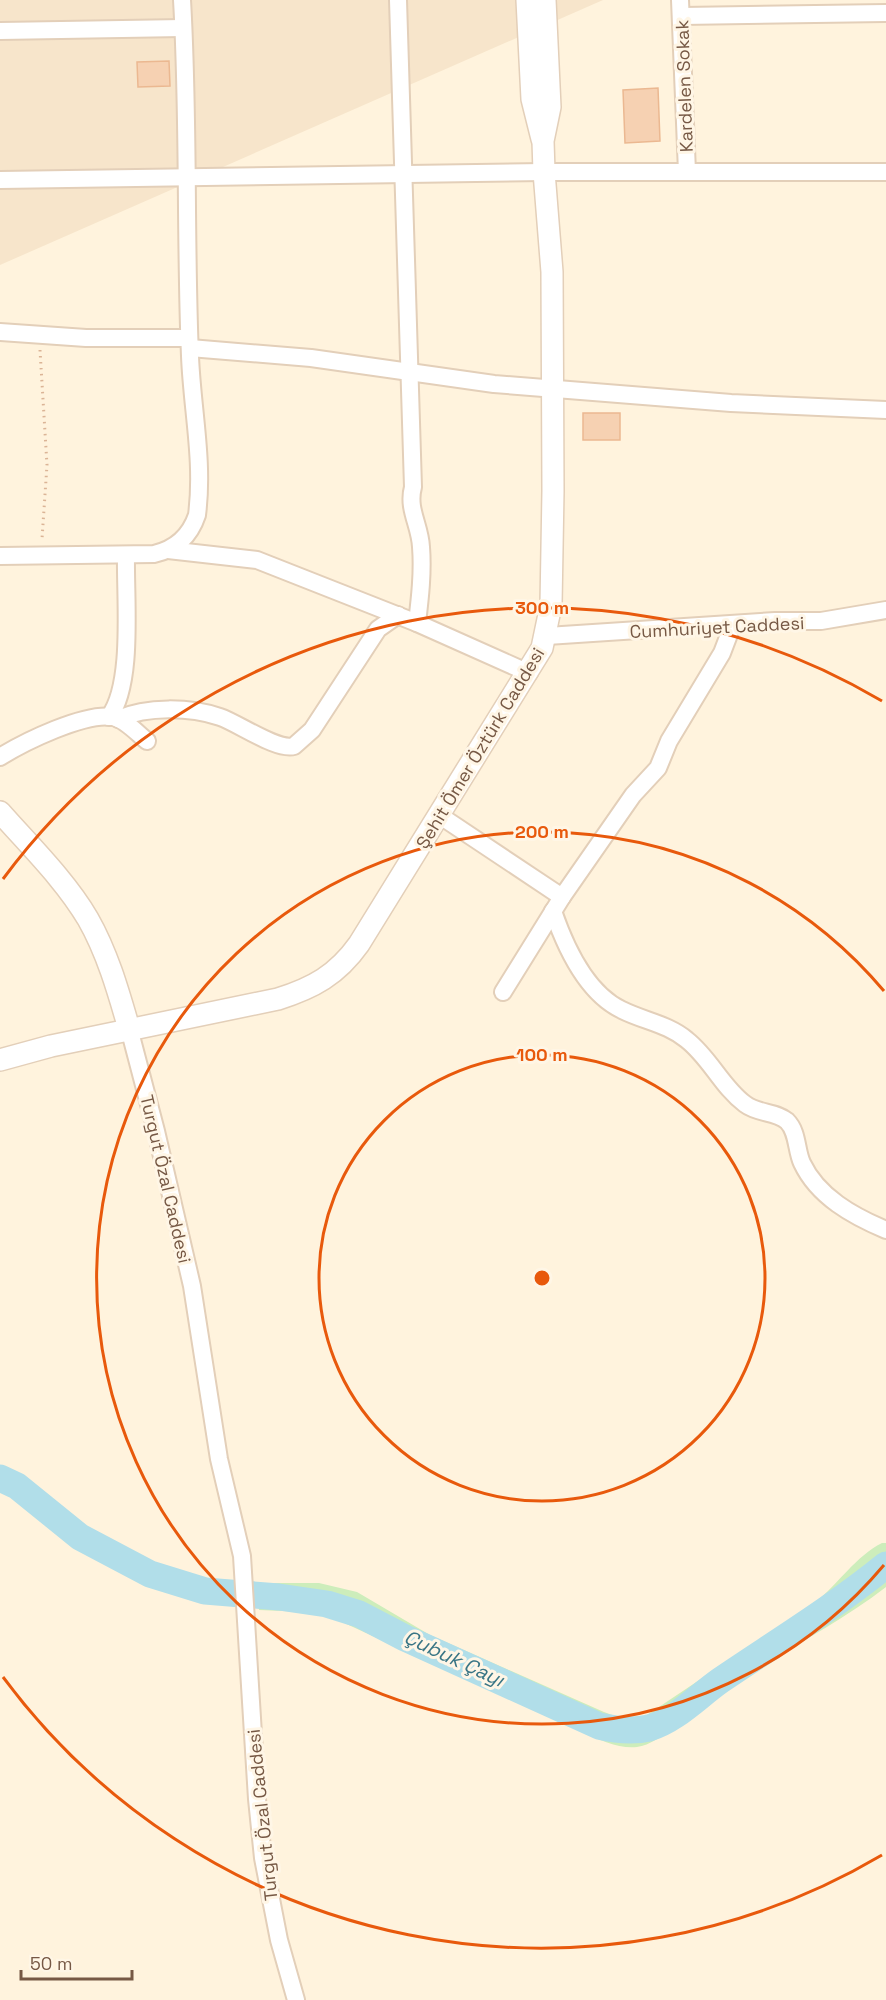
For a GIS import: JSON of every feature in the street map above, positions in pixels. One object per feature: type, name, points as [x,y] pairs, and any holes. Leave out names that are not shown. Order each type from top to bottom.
[{"type":"street","points":[[0,556],[154,554],[168,550],[183,539],[193,526],[199,500],[198,431],[189,343],[182,0]]},
{"type":"street","points":[[398,0],[411,372],[413,487],[410,506],[421,546],[422,575],[417,623]]},
{"type":"street","name":"Şehit Ömer Öztürk Caddesi","points":[[0,1060],[51,1046],[130,1032],[278,999],[303,991],[327,978],[347,960],[359,944],[529,673],[547,636],[553,526],[552,272],[543,141],[532,99],[527,0]]},
{"type":"street","name":"Şehit Ömer Öztürk Caddesi","points":[[543,141],[550,107],[545,0]]},
{"type":"street","points":[[681,8],[808,7],[886,13]]},
{"type":"street","name":"Kardelen Sokak","points":[[681,8],[687,172]]},
{"type":"street","points":[[0,31],[183,28]]},
{"type":"street","points":[[0,180],[187,175],[886,172]]},
{"type":"street","points":[[0,332],[189,343],[494,384],[731,403],[886,410]]},
{"type":"street","points":[[168,550],[257,560],[337,594],[398,615],[529,673]]},
{"type":"street","points":[[114,718],[124,678],[126,555]]},
{"type":"street","name":"Cumhuriyet Caddesi","points":[[547,636],[775,621],[821,621],[886,610]]},
{"type":"street","points":[[0,757],[65,726],[155,711],[204,713],[220,717],[280,746],[294,746],[312,730],[378,628],[398,615]]},
{"type":"street","points":[[503,992],[557,904],[633,795],[658,768],[669,741],[722,653],[733,624]]},
{"type":"street","points":[[114,718],[147,741]]},
{"type":"street","name":"Turgut Özal Caddesi","points":[[0,812],[50,869],[87,918],[104,953],[130,1032],[192,1286],[219,1459],[237,1534],[244,1581],[256,1799],[263,1858],[279,1940],[296,2000]]},
{"type":"street","points":[[439,815],[557,904],[567,948],[609,1002],[620,1010],[677,1032],[702,1054],[743,1103],[752,1109],[786,1120],[792,1128],[802,1162],[817,1185],[853,1214],[886,1230]]},
{"type":"path","points":[[38,336],[47,465],[42,539]]},
{"type":"shaded area","points":[[0,0],[603,0],[0,265]]},
{"type":"green space","points":[[882,1543],[886,1543],[886,1587],[845,1616],[716,1694],[657,1739],[637,1747],[617,1745],[596,1738],[329,1616],[306,1612],[259,1610],[257,1583],[319,1583],[357,1592],[430,1635],[604,1712],[623,1719],[634,1720],[647,1715],[816,1602],[855,1563]]},
{"type":"building","points":[[169,61],[170,86],[138,87],[137,62]]},
{"type":"building","points":[[658,88],[660,141],[625,143],[623,90]]},
{"type":"building","points":[[583,413],[620,413],[620,440],[583,440]]},
{"type":"waterway","name":"Çubuk Çayı","points":[[0,1478],[17,1486],[80,1537],[150,1574],[205,1591],[279,1597],[327,1604],[359,1614],[405,1638],[599,1726],[618,1729],[649,1728],[668,1719],[721,1680],[846,1596],[886,1565]]}]
